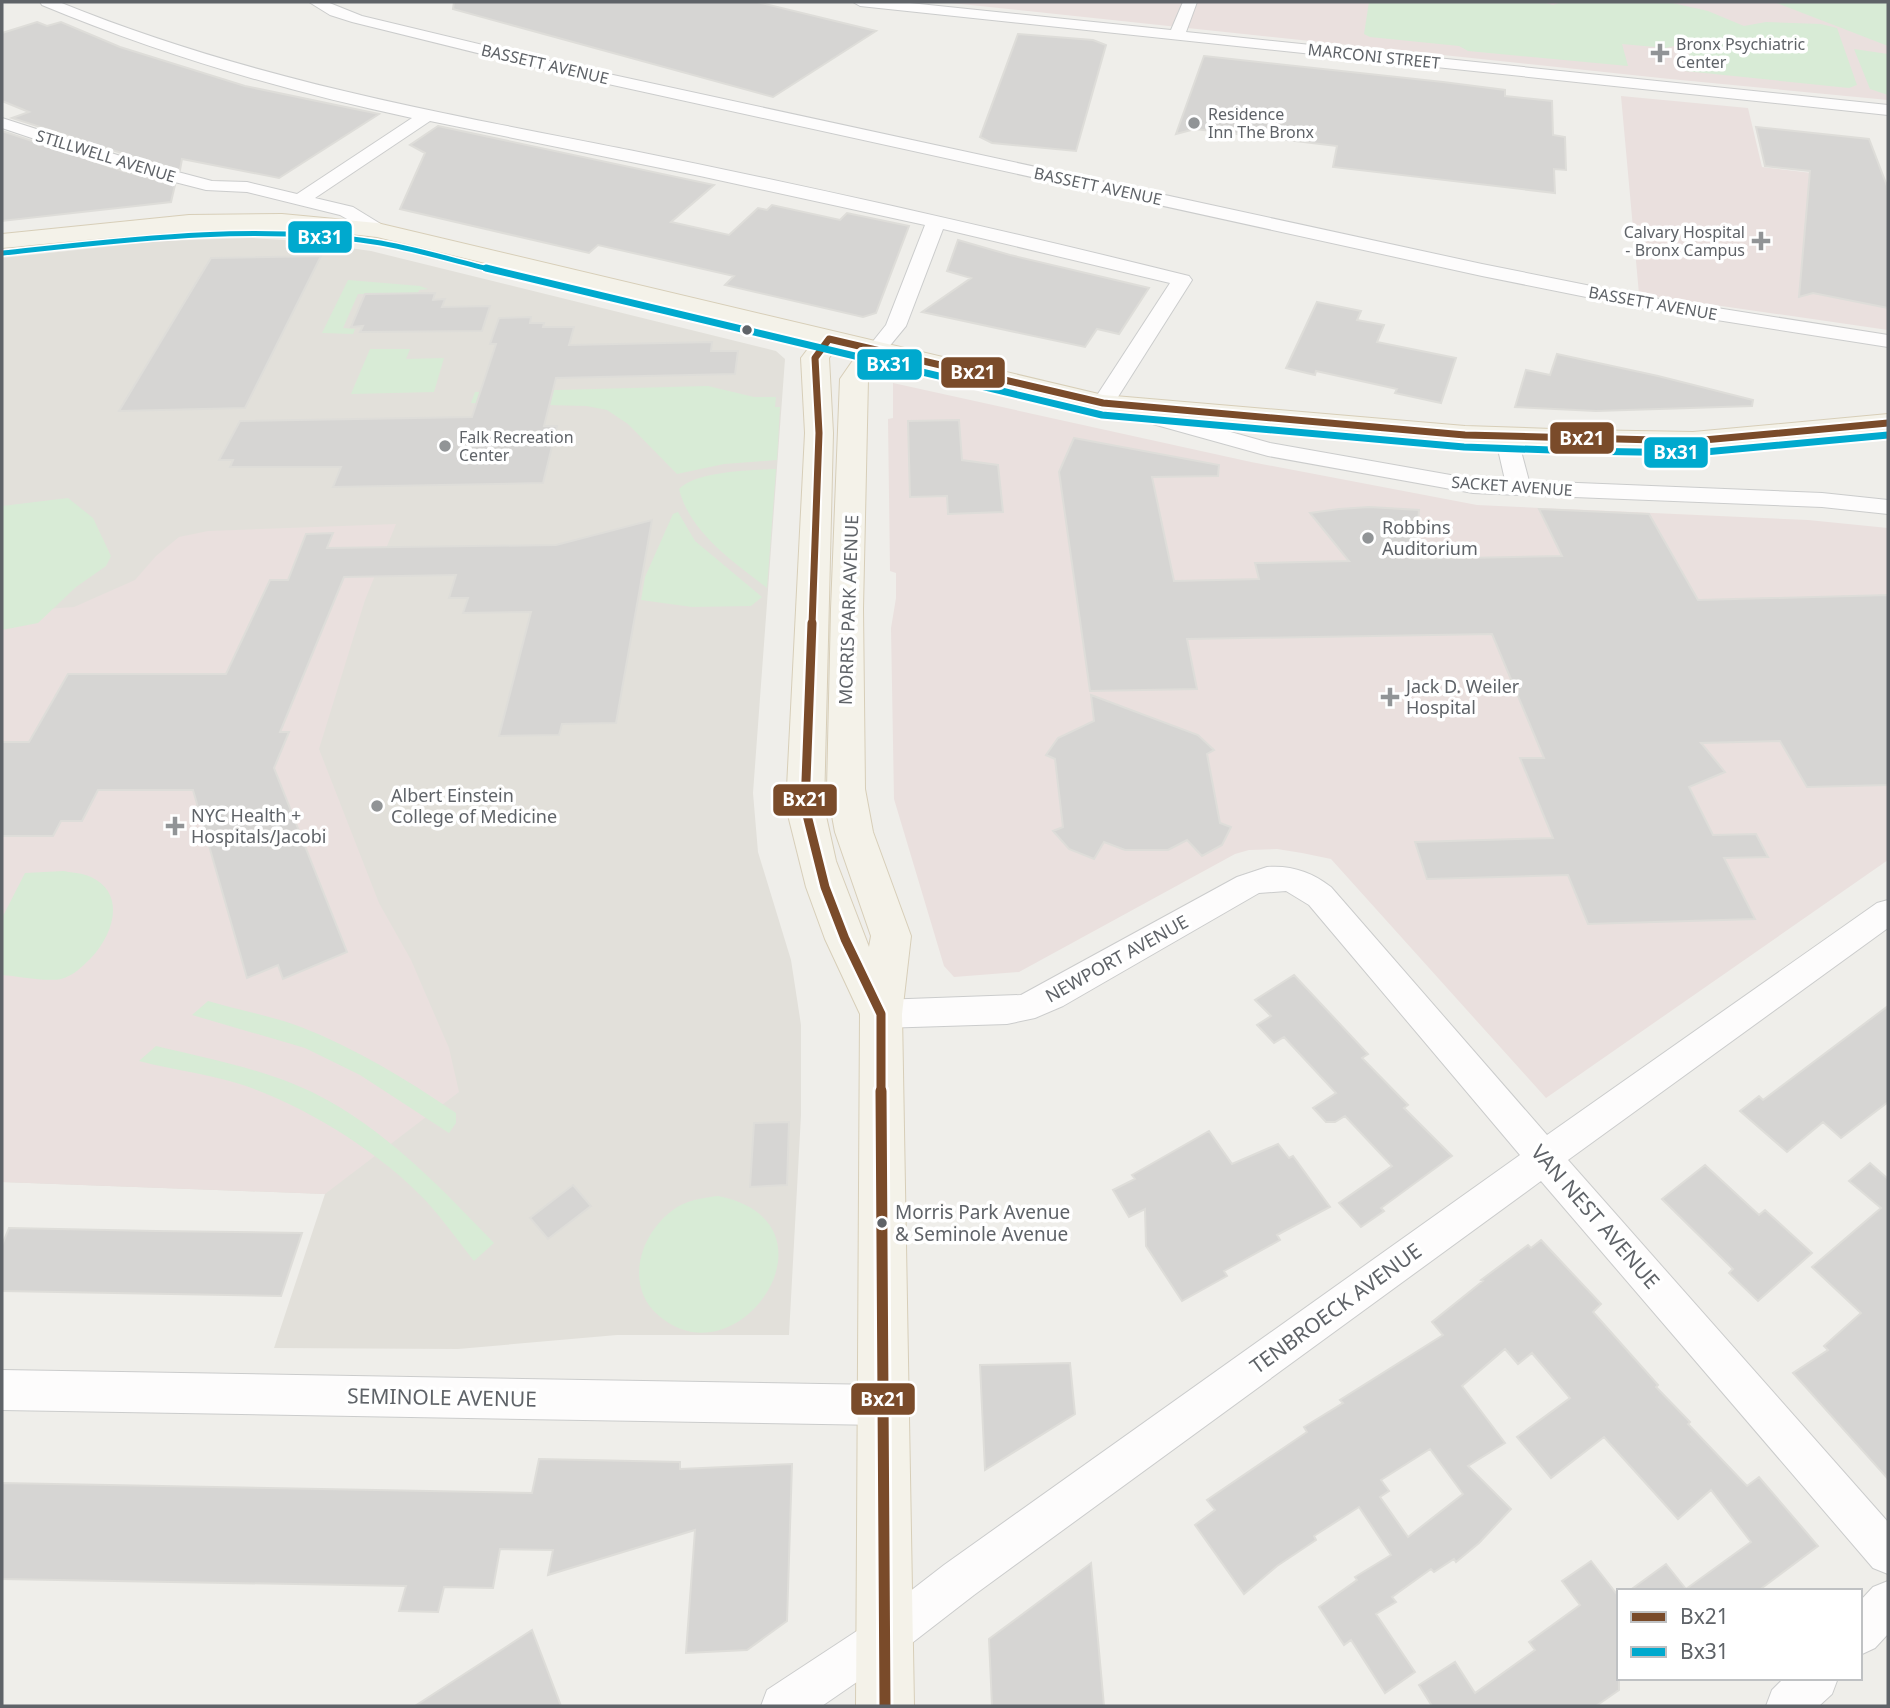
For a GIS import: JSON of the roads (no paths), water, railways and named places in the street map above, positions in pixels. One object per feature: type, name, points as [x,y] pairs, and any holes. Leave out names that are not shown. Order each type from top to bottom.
[{"type":"main road","points":[[2,240],[207,220],[297,221],[377,230],[1103,403],[1506,436],[1693,441],[1888,423]]},
{"type":"main road","name":"MORRIS PARK AVENUE","points":[[829,339],[815,358],[818,433],[805,807],[812,846],[847,946],[881,1014]]},
{"type":"main road","name":"MORRIS PARK AVENUE","points":[[876,350],[860,367],[854,379],[846,789],[854,832],[891,936],[881,1014],[881,1405],[885,1706]]},
{"type":"street","points":[[47,2],[106,28],[179,54],[299,86],[936,222],[1182,280],[1103,403]]},
{"type":"street","name":"BASSETT AVENUE","points":[[316,2],[356,19],[558,68],[1482,270],[1641,302],[1888,341]]},
{"type":"street","name":"MARCONI STREET","points":[[860,2],[1888,110]]},
{"type":"street","points":[[1176,36],[1190,2]]},
{"type":"street","points":[[300,200],[428,115]]},
{"type":"street","name":"STILLWELL AVENUE","points":[[2,123],[130,165],[212,186],[247,187],[346,211],[377,230]]},
{"type":"street","points":[[207,220],[213,205],[212,186]]},
{"type":"street","name":"MORRIS PARK AVENUE","points":[[876,350],[896,326],[936,222]]},
{"type":"street","name":"SACKET AVENUE","points":[[1103,403],[1268,449],[1473,486],[1822,499],[1888,507]]},
{"type":"street","points":[[1506,436],[1519,488]]},
{"type":"street","name":"NEWPORT AVENUE","points":[[881,1014],[1024,1008],[1052,996],[1248,885],[1268,878],[1301,882]]},
{"type":"street","name":"VAN NEST AVENUE","points":[[1301,882],[1320,896],[1888,1553]]},
{"type":"street","name":"TENBROECK AVENUE","points":[[783,1706],[884,1638],[959,1580],[1888,912]]},
{"type":"street","name":"SEMINOLE AVENUE","points":[[2,1390],[881,1405]]},
{"type":"street","points":[[1862,1631],[1888,1602]]},
{"type":"street","points":[[1788,1706],[1814,1680]]},
{"type":"place","name":"Bronx Psychiatric Center","points":[[1660,53]]},
{"type":"place","name":"Residence Inn The Bronx","points":[[1194,123]]},
{"type":"place","name":"Calvary Hospital - Bronx Campus","points":[[1761,241]]},
{"type":"place","name":"Falk Recreation Center","points":[[445,446]]},
{"type":"place","name":"Robbins Auditorium","points":[[1368,538]]},
{"type":"place","name":"Jack D. Weiler Hospital","points":[[1390,697]]},
{"type":"place","name":"Albert Einstein College of Medicine","points":[[377,806]]},
{"type":"place","name":"NYC Health + Hospitals/Jacobi","points":[[175,826]]},
{"type":"place","name":"Morris Park Avenue & Seminole Avenue","points":[[882,1223]]}]
